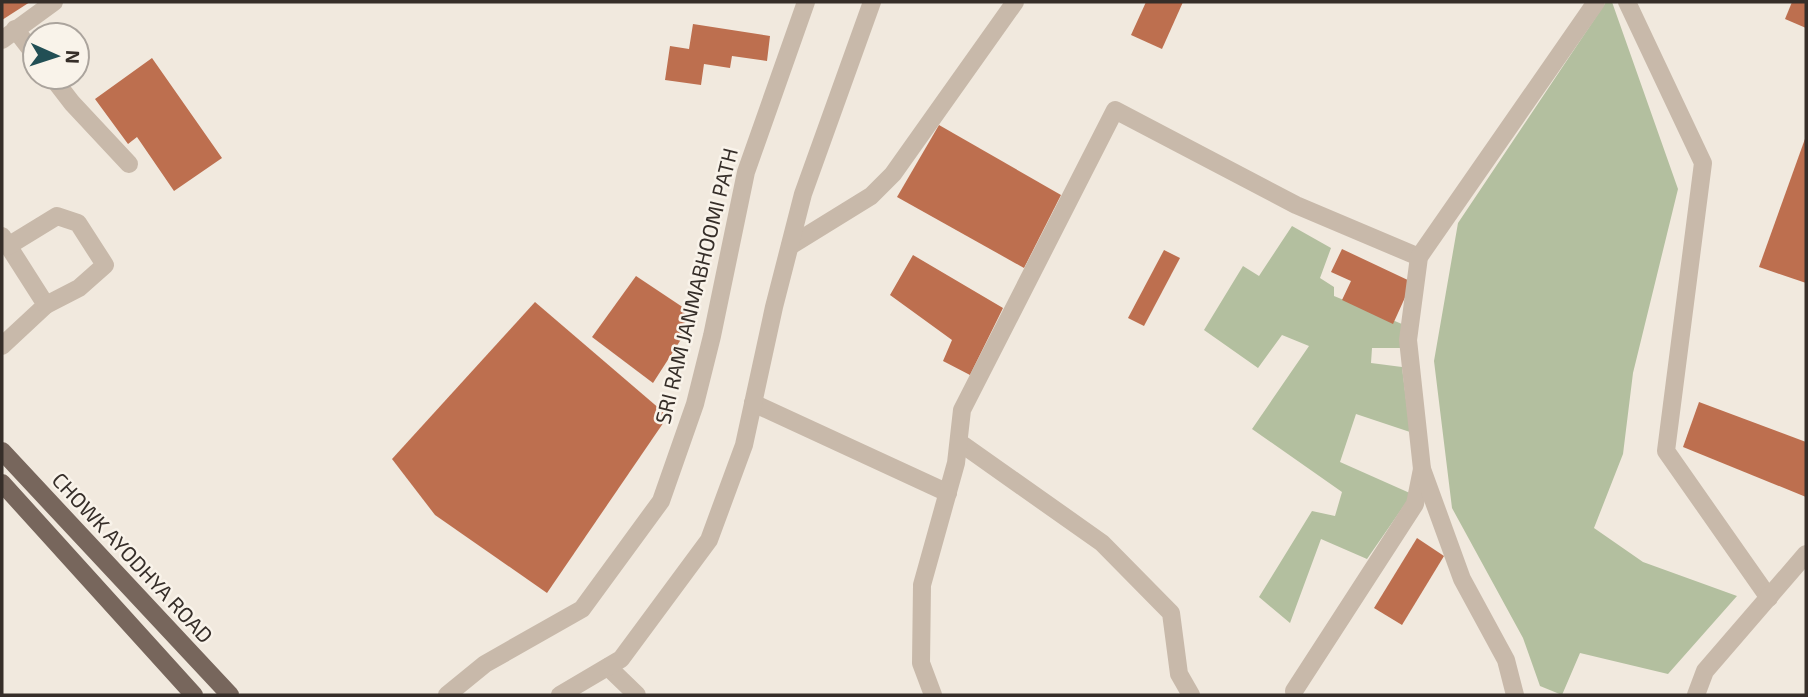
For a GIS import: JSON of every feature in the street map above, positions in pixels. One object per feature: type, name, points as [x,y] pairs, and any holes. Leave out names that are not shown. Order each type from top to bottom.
[{"type":"main road","name":"CHOWK AYODHYA ROAD","points":[[2,451],[230,695]]},
{"type":"main road","points":[[2,483],[194,695]]},
{"type":"street","points":[[8,34],[54,2]]},
{"type":"street","name":"SRI RAM JANMABHOOMI PATH","points":[[447,695],[485,664],[582,609],[662,501],[704,370],[746,173],[806,2]]},
{"type":"street","points":[[561,695],[621,659],[709,540],[744,445],[803,194],[872,2]]},
{"type":"street","points":[[790,246],[871,196],[893,174],[1015,2]]},
{"type":"street","points":[[1515,695],[1506,660],[1462,579],[1422,469],[1408,340],[1419,257],[1596,2]]},
{"type":"street","points":[[1627,2],[1703,163],[1666,452],[1769,598]]},
{"type":"street","points":[[63,91],[129,164]]},
{"type":"street","points":[[933,695],[922,663],[922,585],[956,463],[962,410],[1115,110],[1296,205],[1419,257]]},
{"type":"street","points":[[2,346],[47,305],[79,288],[105,265],[78,223],[57,216],[5,241],[47,305]]},
{"type":"street","points":[[754,403],[948,493]]},
{"type":"street","points":[[958,442],[1102,543],[1171,613],[1179,674],[1191,695]]},
{"type":"street","points":[[1294,691],[1415,504],[1422,469]]},
{"type":"street","points":[[1696,695],[1705,671],[1806,554]]},
{"type":"street","points":[[608,667],[637,695]]},
{"type":"green space","points":[[1606,2],[1612,2],[1678,189],[1633,373],[1623,454],[1594,528],[1643,562],[1737,596],[1668,674],[1580,653],[1562,695],[1540,686],[1523,638],[1452,508],[1434,361],[1458,223]]},
{"type":"green space","points":[[1292,226],[1331,248],[1320,278],[1334,287],[1334,296],[1402,324],[1400,348],[1372,348],[1371,363],[1402,367],[1410,432],[1356,414],[1340,462],[1412,494],[1367,559],[1321,539],[1290,623],[1259,597],[1312,511],[1335,516],[1342,492],[1252,429],[1309,346],[1282,335],[1258,368],[1204,330],[1243,266],[1259,276]]},
{"type":"building","points":[[2,2],[30,2],[2,20]]},
{"type":"building","points":[[1146,2],[1183,2],[1162,49],[1131,35]]},
{"type":"building","points":[[1792,2],[1806,2],[1806,28],[1785,19]]},
{"type":"building","points":[[693,24],[770,36],[767,61],[732,56],[730,68],[704,64],[701,85],[665,80],[670,46],[689,49]]},
{"type":"building","points":[[152,58],[222,158],[174,191],[137,137],[128,144],[95,99]]},
{"type":"building","points":[[939,125],[1061,195],[1024,268],[897,197]]},
{"type":"building","points":[[1806,136],[1806,283],[1759,267]]},
{"type":"building","points":[[1342,249],[1412,282],[1393,324],[1342,300],[1351,281],[1331,272]]},
{"type":"building","points":[[1164,250],[1180,258],[1144,326],[1128,318]]},
{"type":"building","points":[[913,255],[1003,308],[970,375],[943,361],[952,340],[890,295]]},
{"type":"building","points":[[636,276],[696,316],[653,383],[592,337]]},
{"type":"building","points":[[535,302],[668,416],[547,593],[435,515],[392,459]]},
{"type":"building","points":[[1699,402],[1806,442],[1806,497],[1683,447]]},
{"type":"building","points":[[1417,538],[1444,556],[1402,625],[1374,608]]}]
